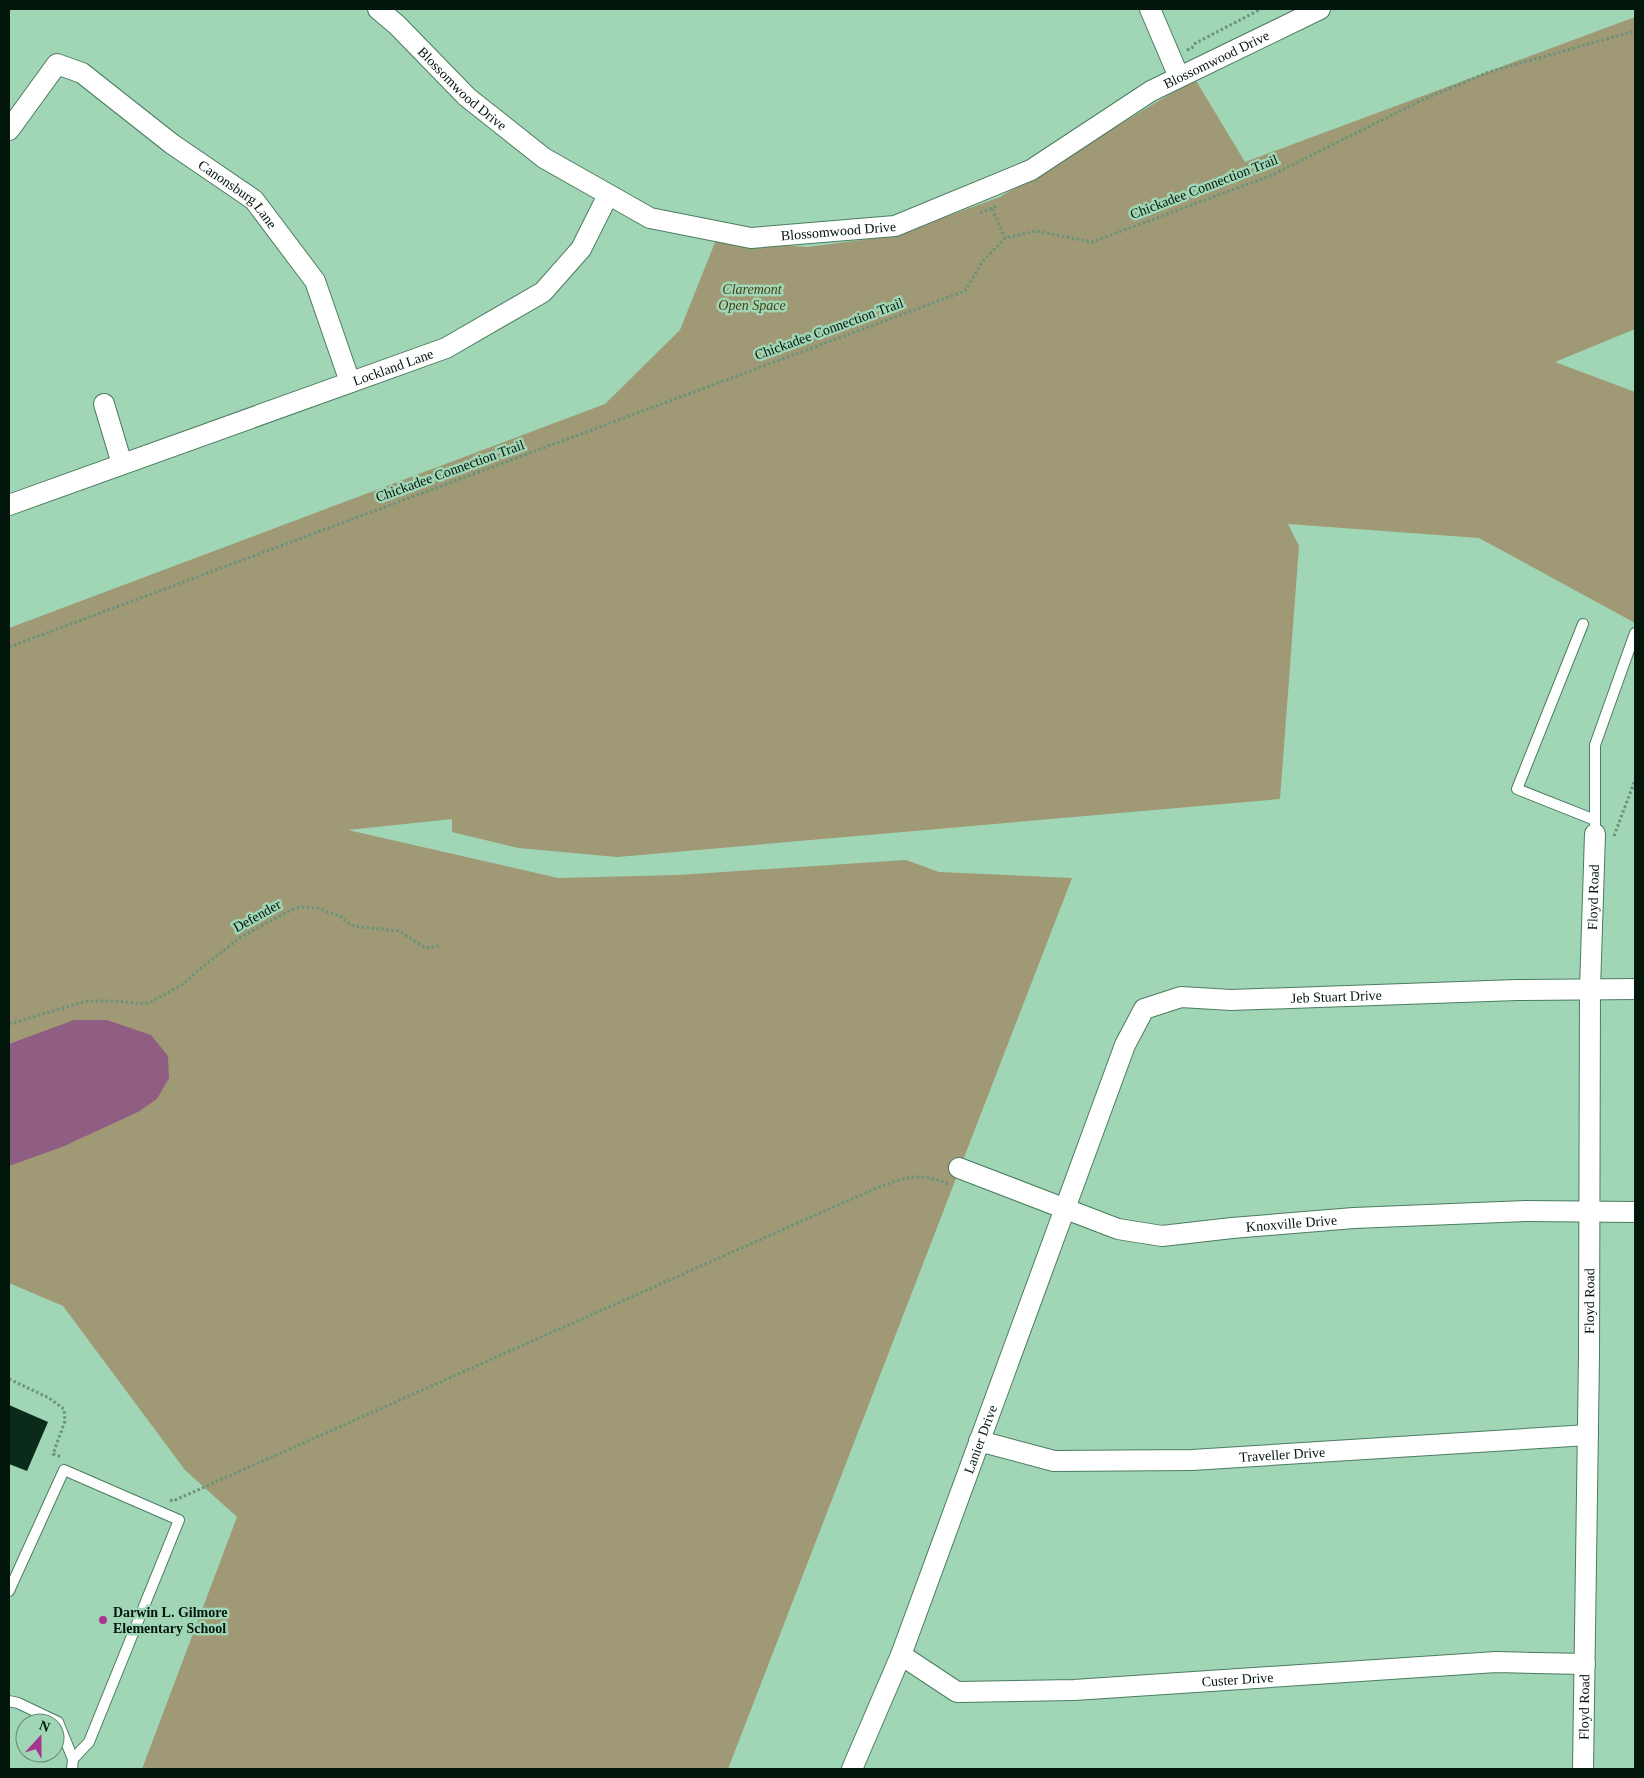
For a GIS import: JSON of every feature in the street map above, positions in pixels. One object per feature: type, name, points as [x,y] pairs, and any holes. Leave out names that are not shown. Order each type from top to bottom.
[{"type":"street","name":"Blossomwood Drive","points":[[378,9],[397,25],[467,97],[544,158],[650,218],[751,238],[895,226],[1032,170],[1151,91],[1320,9]]},
{"type":"street","points":[[1150,9],[1180,77]]},
{"type":"street","name":"Canonsburg Lane","points":[[9,130],[57,64],[82,74],[172,144],[254,200],[315,281],[350,382]]},
{"type":"street","name":"Lockland Lane","points":[[9,505],[446,348],[543,292],[582,249],[608,195]]},
{"type":"street","points":[[104,404],[122,464]]},
{"type":"street","name":"Floyd Road","points":[[1584,1769],[1590,989],[1595,827]]},
{"type":"street","name":"Jeb Stuart Drive","points":[[1103,1106],[1125,1045],[1144,1009],[1181,997],[1231,1000],[1517,990],[1635,989]]},
{"type":"street","name":"Lanier Drive","points":[[852,1769],[900,1655],[1103,1106]]},
{"type":"street","name":"Knoxville Drive","points":[[954,1176],[1065,1208],[1118,1229],[1162,1236],[1354,1218],[1526,1211],[1635,1212]]},
{"type":"street","name":"Traveller Drive","points":[[979,1441],[1054,1461],[1192,1460],[1588,1435]]},
{"type":"street","name":"Custer Drive","points":[[900,1655],[957,1692],[1074,1690],[1496,1662],[1585,1664]]},
{"type":"lane","points":[[1583,624],[1516,789],[1595,827],[1595,745],[1635,633]]},
{"type":"lane","points":[[9,1591],[64,1470],[179,1520],[89,1742],[72,1764]]},
{"type":"lane","points":[[9,1701],[18,1703],[58,1722],[72,1764]]},
{"type":"path","points":[[1171,58],[1261,9]]},
{"type":"path","name":"Chickadee Connection Trail","points":[[9,647],[965,290],[982,262],[1005,238],[1036,231],[1092,242],[1272,175],[1413,104],[1489,72],[1635,31]]},
{"type":"path","points":[[992,209],[1005,238]]},
{"type":"path","name":"Defender","points":[[9,1024],[87,1001],[144,1004],[153,1001],[183,984],[227,946],[241,937],[293,909],[301,907],[317,908],[342,917],[346,922],[354,926],[399,932],[424,947],[429,948],[441,945]]},
{"type":"path","points":[[164,1498],[173,1501],[874,1189],[908,1177],[954,1176]]},
{"type":"path","points":[[9,1380],[49,1398],[64,1409],[66,1421],[53,1454],[67,1459]]},
{"type":"green space","name":"Claremont Open Space","points":[[1635,17],[1635,329],[1555,362],[1635,392],[1635,623],[1479,538],[1288,524],[1299,546],[1280,799],[617,857],[518,848],[452,832],[452,819],[348,830],[558,878],[678,875],[906,860],[939,872],[1072,878],[728,1769],[142,1769],[237,1517],[185,1470],[63,1306],[9,1283],[9,628],[605,404],[680,330],[716,240],[807,247],[893,236],[1000,197],[1195,79],[1245,162]]},
{"type":"shaded area","points":[[74,1020],[107,1020],[151,1035],[168,1056],[169,1078],[157,1099],[138,1112],[62,1147],[9,1166],[9,1044]]},
{"type":"building","points":[[9,1405],[48,1422],[27,1471],[9,1464]]},
{"type":"place","name":"Darwin L. Gilmore Elementary School","points":[[103,1620]]}]
